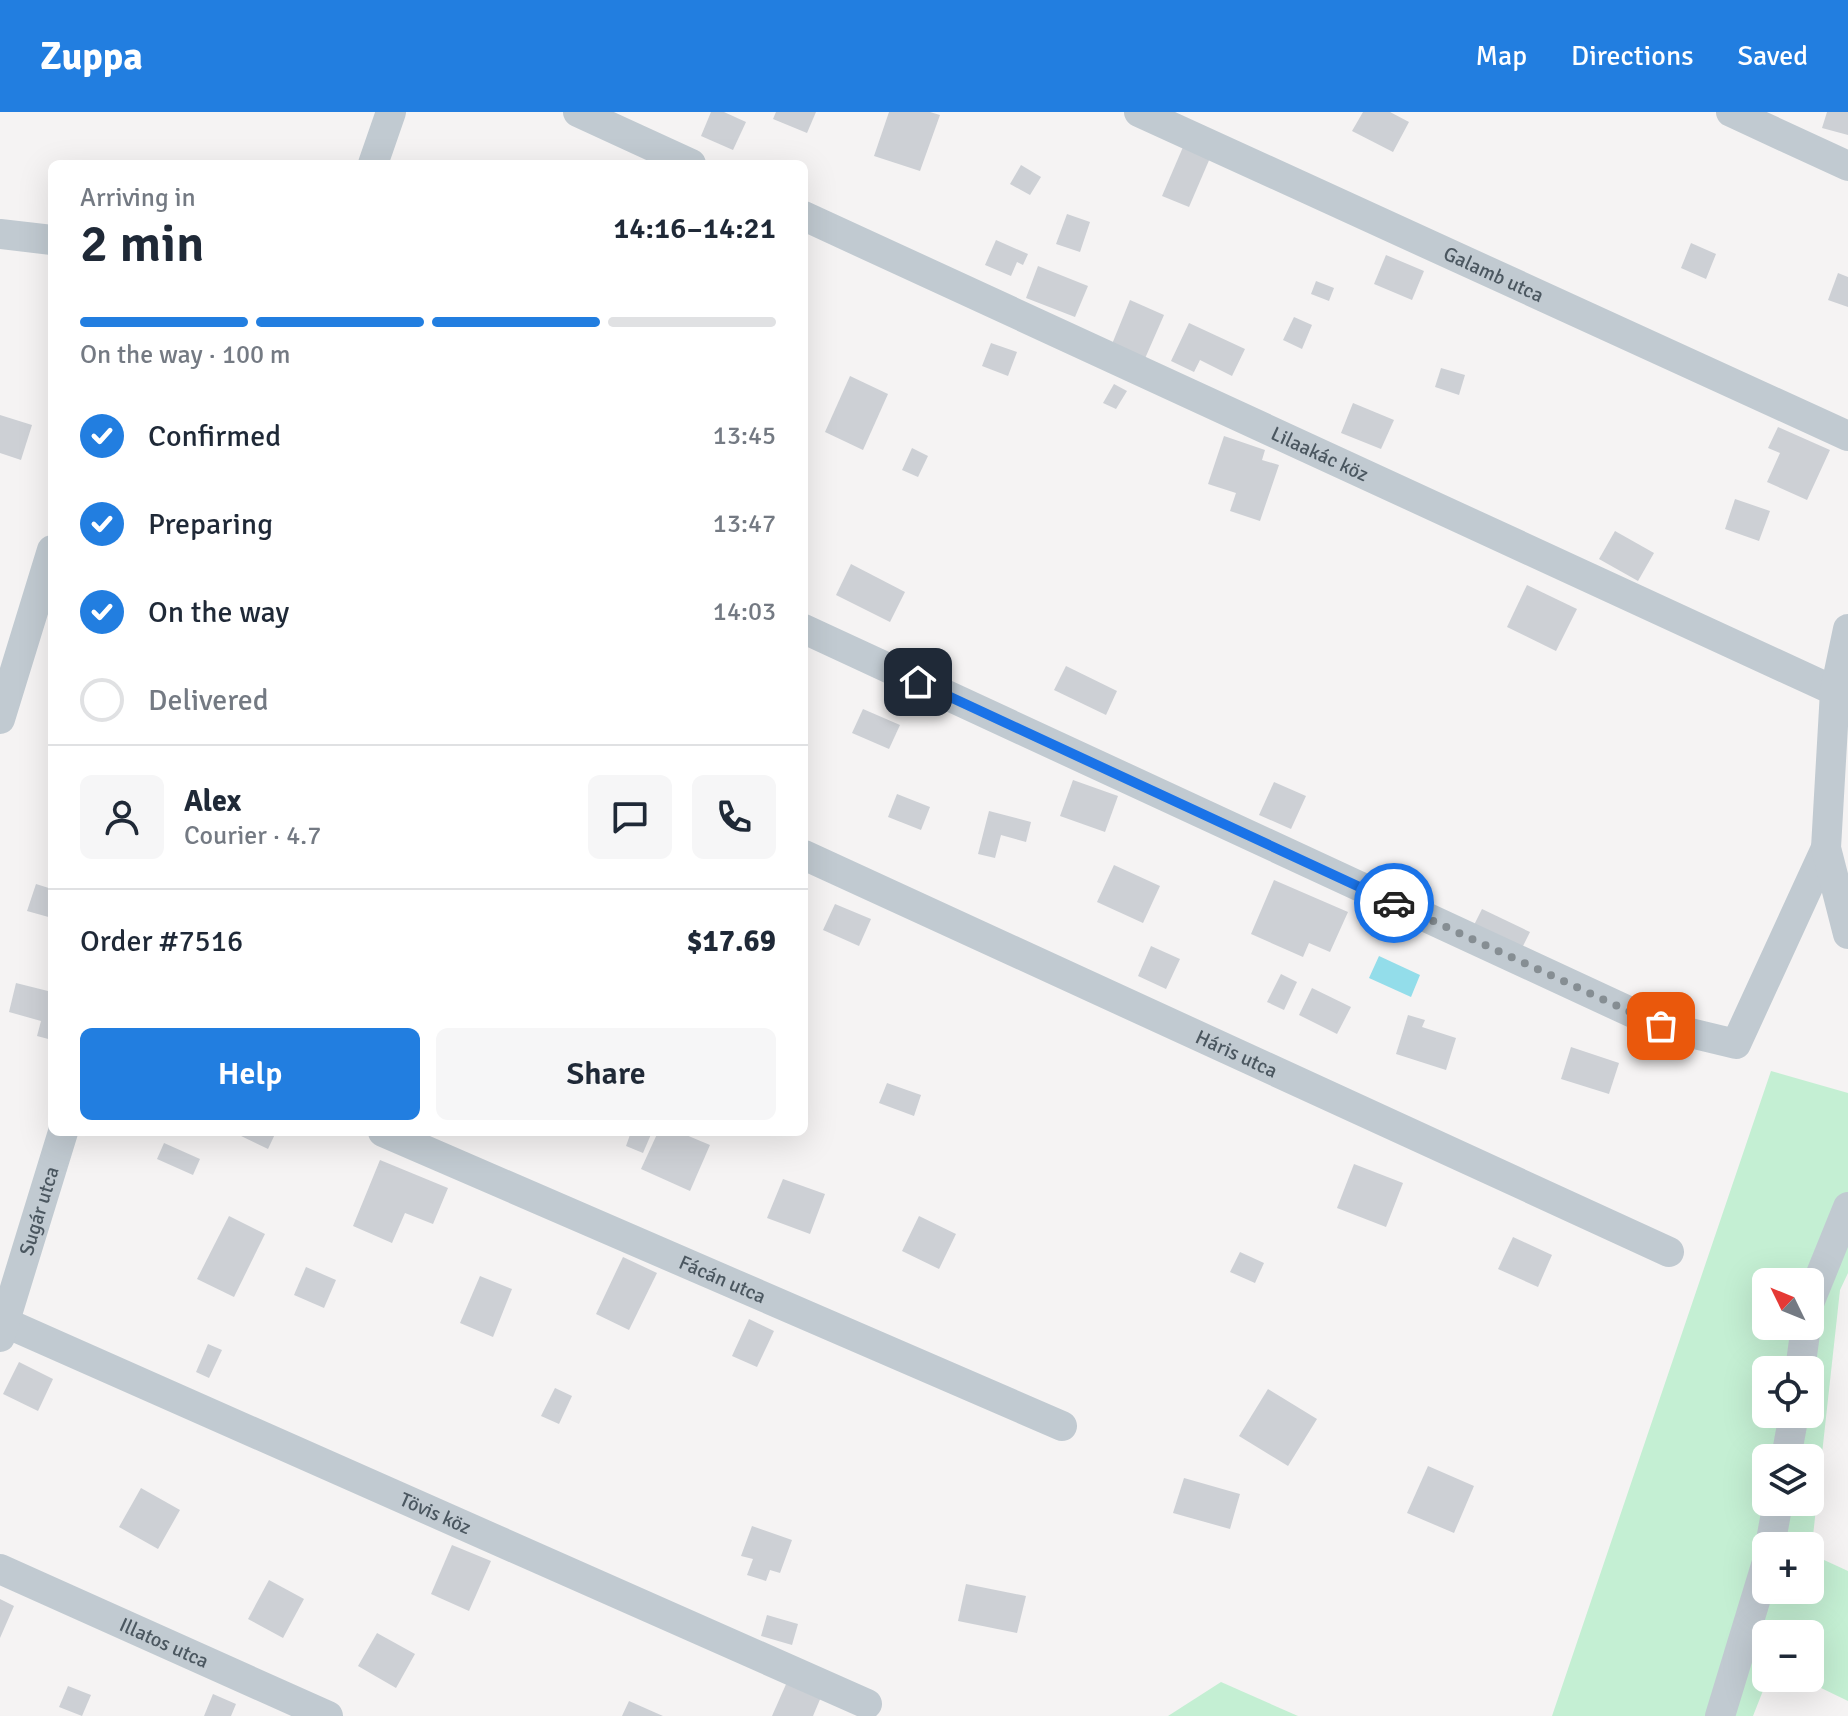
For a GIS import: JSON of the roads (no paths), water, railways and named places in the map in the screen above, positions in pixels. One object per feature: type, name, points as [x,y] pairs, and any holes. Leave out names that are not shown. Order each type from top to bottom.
[{"type":"street","points":[[374,160],[391,112]]},
{"type":"street","points":[[578,112],[682,160]]},
{"type":"street","name":"Galamb utca","points":[[1139,112],[1848,436]]},
{"type":"street","points":[[1731,112],[1848,166]]},
{"type":"street","name":"Lilaakác köz","points":[[808,218],[1835,691]]},
{"type":"street","points":[[0,234],[48,240]]},
{"type":"street","points":[[0,719],[48,563]]},
{"type":"street","points":[[1848,629],[1835,691],[1826,848],[1848,934]]},
{"type":"street","points":[[808,631],[1661,1026],[1736,1044],[1826,848]]},
{"type":"street","name":"Háris utca","points":[[808,857],[1669,1252]]},
{"type":"street","name":"Sugár utca","points":[[2,1330],[62,1136]]},
{"type":"street","name":"Fácán utca","points":[[392,1136],[1062,1426]]},
{"type":"street","points":[[1823,1268],[1848,1207]]},
{"type":"street","name":"Tövis köz","points":[[2,1330],[867,1704]]},
{"type":"street","name":"Illatos utca","points":[[0,1569],[328,1716]]},
{"type":"street","points":[[1720,1716],[1754,1604]]},
{"type":"water","points":[[1379,956],[1420,975],[1411,997],[1369,978]]}]
